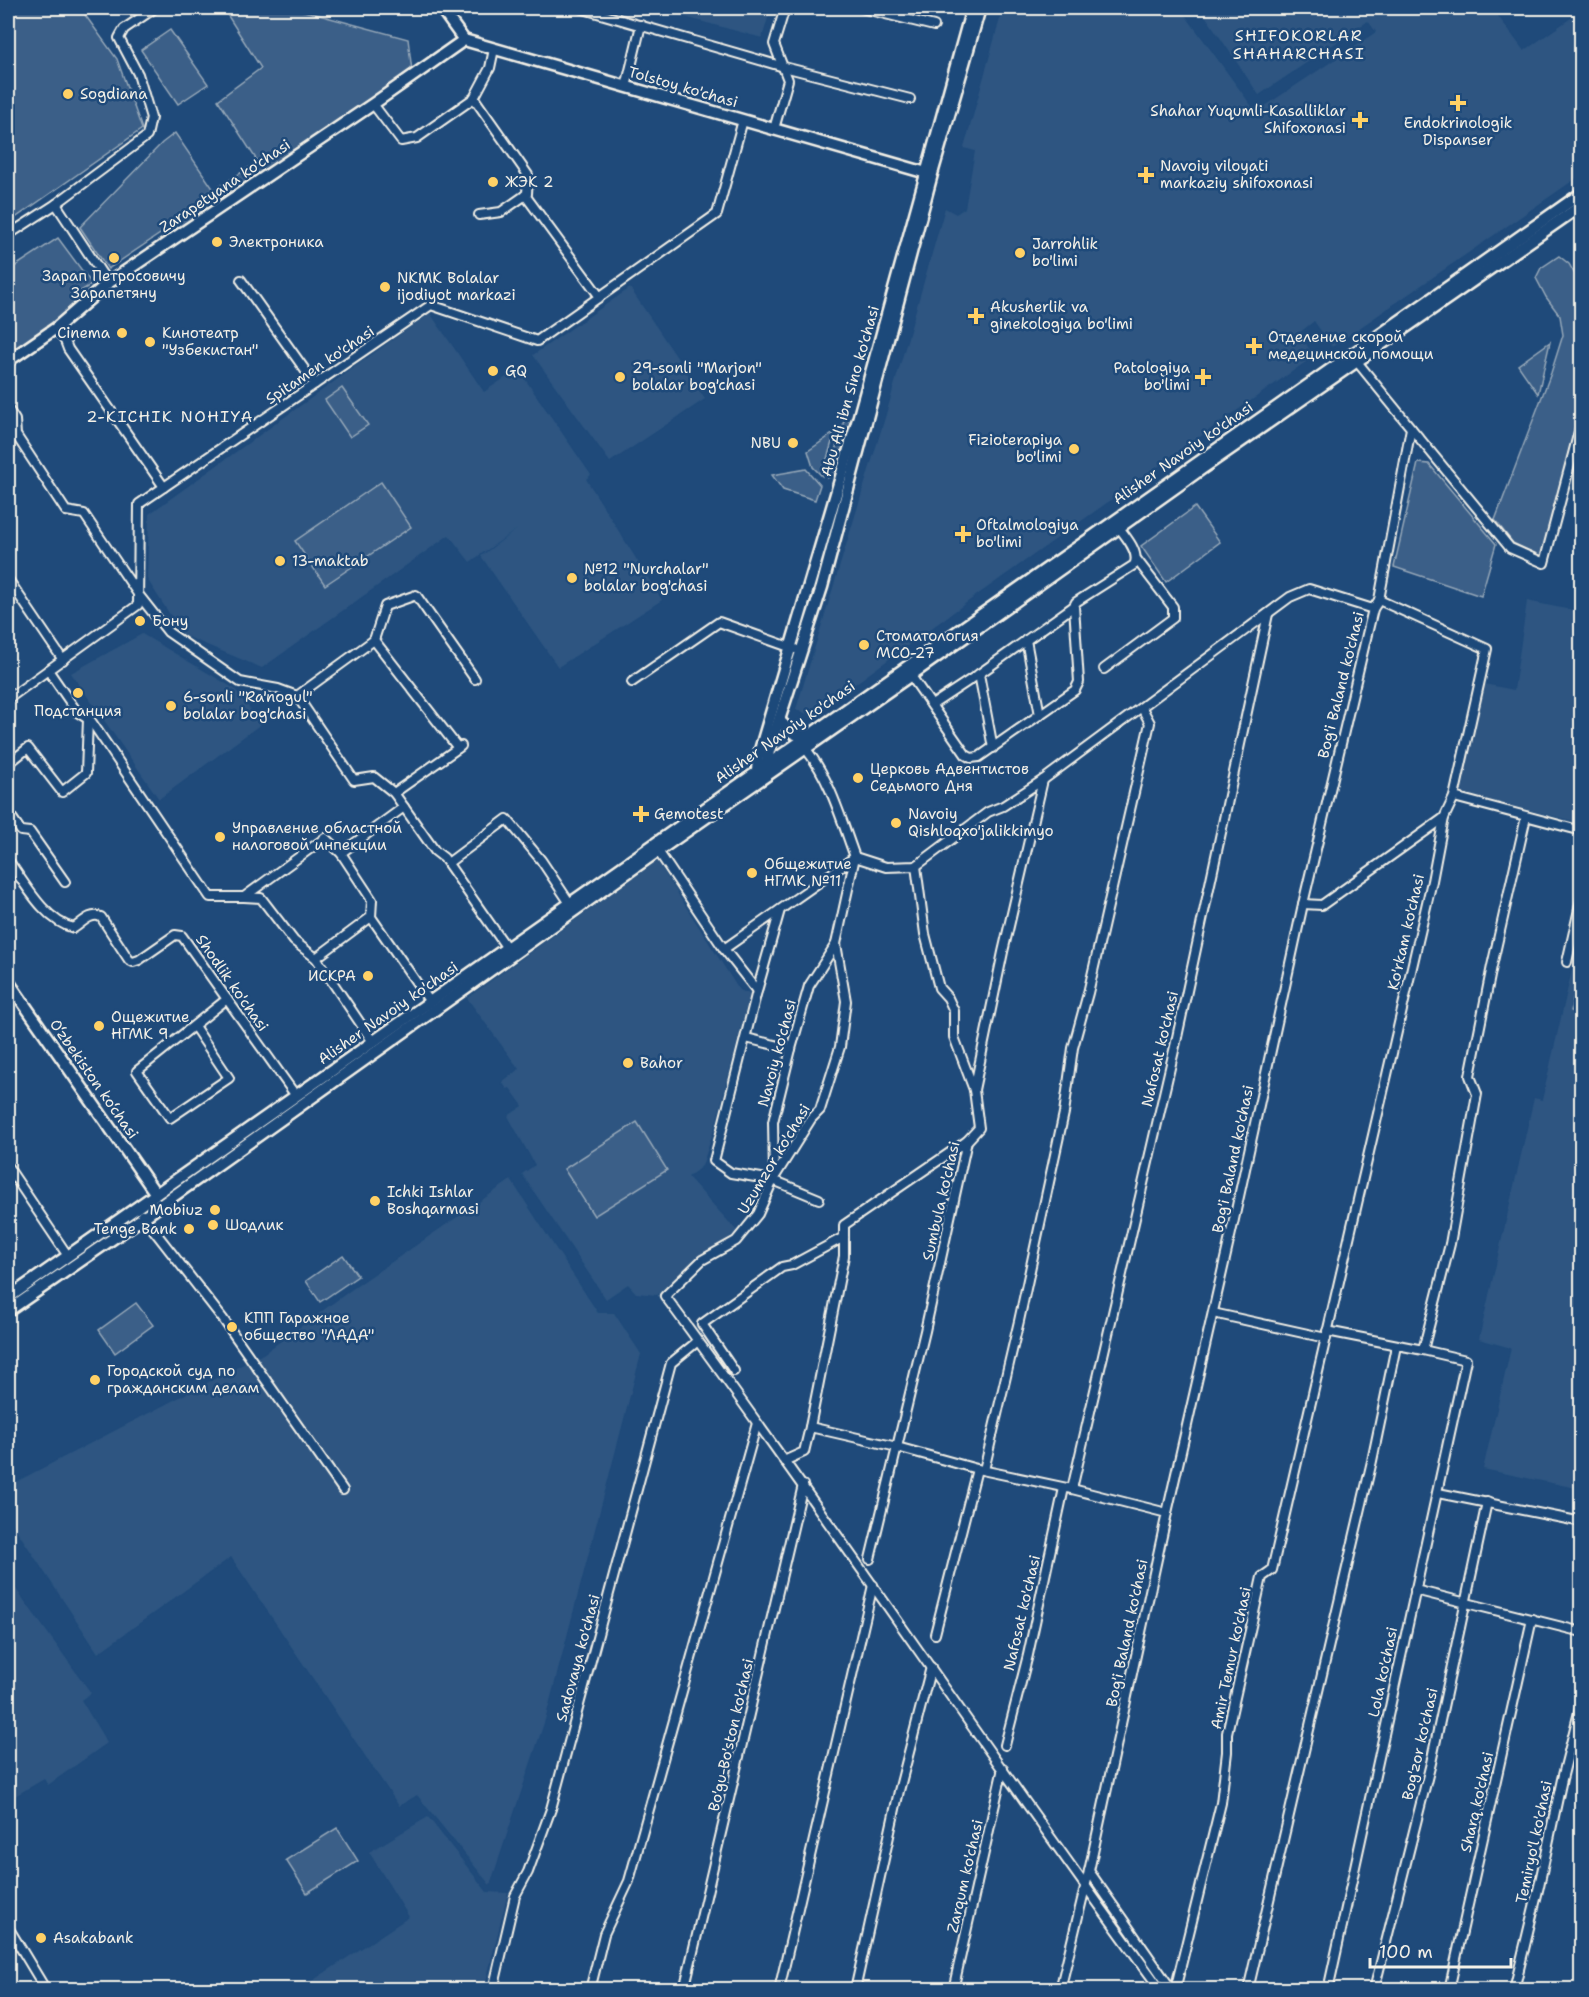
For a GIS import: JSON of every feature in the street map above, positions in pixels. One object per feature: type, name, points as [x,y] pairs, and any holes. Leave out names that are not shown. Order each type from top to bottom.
[{"type":"main road","points":[[441,8],[464,40]]},
{"type":"main road","name":"Abu Ali ibn Sino ko'chasi","points":[[761,775],[758,757],[822,587],[972,8]]},
{"type":"main road","name":"Abu Ali ibn Sino ko'chasi","points":[[929,173],[980,8]]},
{"type":"main road","name":"Tolstoy ko'chasi","points":[[464,40],[929,173]]},
{"type":"main road","name":"Zarapetyana ko'chasi","points":[[8,362],[56,328],[108,283],[464,40]]},
{"type":"main road","name":"Alisher Navoiy ko'chasi","points":[[1354,358],[1581,193]]},
{"type":"main road","name":"Alisher Navoiy ko'chasi","points":[[572,907],[658,851],[803,742],[1354,358],[1581,205]]},
{"type":"main road","name":"Abu Ali ibn Sino ko'chasi","points":[[761,775],[780,721],[797,649]]},
{"type":"main road","points":[[780,721],[792,733],[801,736],[803,742]]},
{"type":"main road","name":"Alisher Navoiy ko'chasi","points":[[766,763],[803,742]]},
{"type":"main road","name":"Alisher Navoiy ko'chasi","points":[[8,1311],[140,1212],[761,775]]},
{"type":"main road","name":"Alisher Navoiy ko'chasi","points":[[8,1298],[68,1256],[140,1212],[156,1194],[430,1002],[509,951]]},
{"type":"main road","name":"O‘zbekiston ko‘chasi","points":[[8,981],[156,1194]]},
{"type":"street","points":[[8,235],[56,204],[147,136],[151,118],[138,74],[119,38],[124,29],[154,8]]},
{"type":"street","points":[[580,8],[784,67],[910,99]]},
{"type":"street","points":[[774,129],[788,80],[774,44],[785,8]]},
{"type":"street","points":[[861,8],[934,26]]},
{"type":"street","points":[[626,87],[641,25]]},
{"type":"street","points":[[373,104],[401,141],[417,138],[474,98],[490,68],[494,49]]},
{"type":"street","points":[[474,98],[528,175],[526,195],[600,297]]},
{"type":"street","name":"Spitamen ko'chasi","points":[[138,594],[139,504],[431,305],[537,341],[717,214],[743,120]]},
{"type":"street","points":[[480,215],[501,212],[526,195]]},
{"type":"street","points":[[56,204],[108,283]]},
{"type":"street","points":[[241,280],[315,384]]},
{"type":"street","points":[[56,328],[68,349],[164,487]]},
{"type":"street","points":[[1354,358],[1510,548],[1544,563],[1581,420]]},
{"type":"street","points":[[8,413],[15,420],[16,435],[66,511],[84,514],[138,594],[168,632],[240,682],[278,688],[297,696],[354,780],[374,777],[394,793],[435,851],[448,863],[509,951]]},
{"type":"street","name":"Bog'i Baland ko'chasi","points":[[1060,1989],[1089,1871],[1303,904],[1373,609],[1379,600],[1411,428]]},
{"type":"street","points":[[1104,669],[1173,618],[1173,607],[1137,560],[1136,554],[1116,524]]},
{"type":"street","points":[[932,705],[979,674],[1074,606],[1076,602],[1134,565],[1137,560]]},
{"type":"street","points":[[8,579],[63,660]]},
{"type":"street","points":[[855,857],[886,867],[916,866],[988,812],[1003,806],[1043,780],[1290,597],[1309,589],[1373,609]]},
{"type":"street","points":[[8,699],[138,605],[138,594]]},
{"type":"street","points":[[297,696],[374,640],[385,606],[416,595],[475,679]]},
{"type":"street","name":"Ko'rkam ko'chasi","points":[[1326,1334],[1432,881],[1444,818],[1454,797],[1487,649],[1379,600]]},
{"type":"street","points":[[908,671],[966,755],[971,758],[979,757],[1075,690],[1079,682],[1074,606]]},
{"type":"street","name":"Nafosat ko'chasi","points":[[1005,1745],[1176,1042],[1268,614]]},
{"type":"street","points":[[632,682],[719,622],[797,649]]},
{"type":"street","points":[[374,640],[460,747],[394,793]]},
{"type":"street","points":[[1026,640],[1040,715]]},
{"type":"street","points":[[48,670],[77,712],[92,721],[210,897],[261,898],[294,942],[316,958],[373,1042]]},
{"type":"street","points":[[979,674],[993,748]]},
{"type":"street","points":[[935,1634],[1019,1321],[1064,1113],[1073,1048],[1088,993],[1150,723],[1142,708]]},
{"type":"street","points":[[8,764],[28,748],[62,792],[86,773],[88,719]]},
{"type":"street","points":[[803,742],[834,800],[855,857]]},
{"type":"street","name":"Sumbula ko'chasi","points":[[870,1559],[925,1331],[967,1141],[979,1128],[974,1090],[1043,780]]},
{"type":"street","points":[[1454,797],[1581,831]]},
{"type":"street","points":[[341,853],[404,807]]},
{"type":"street","points":[[1213,1313],[1424,1350],[1450,1244],[1477,1094],[1470,1076],[1492,966],[1527,817]]},
{"type":"street","points":[[9,818],[21,831],[30,832],[65,882]]},
{"type":"street","points":[[1303,904],[1322,905],[1444,818]]},
{"type":"street","points":[[448,863],[507,819],[541,860],[572,907]]},
{"type":"street","points":[[244,897],[325,838],[341,853],[372,900],[371,917],[430,1002]]},
{"type":"street","points":[[658,851],[724,949],[757,991]]},
{"type":"street","points":[[724,949],[855,857]]},
{"type":"street","name":"Uzumzor ko'chasi","points":[[698,1341],[665,1296],[702,1260],[736,1241],[759,1214],[774,1179],[811,1119],[820,1110],[840,1047],[846,1002],[836,944],[855,857]]},
{"type":"street","name":"Shodlik ko'chasi","points":[[8,860],[42,908],[74,928],[92,916],[98,915],[129,960],[133,962],[175,935],[182,936],[296,1096]]},
{"type":"street","points":[[916,866],[925,934],[939,988],[948,998],[954,1011],[954,1037],[974,1090]]},
{"type":"street","points":[[1567,962],[1581,897]]},
{"type":"street","points":[[780,910],[714,1161],[731,1173],[774,1179],[819,1199]]},
{"type":"street","points":[[316,958],[371,917]]},
{"type":"street","name":"Navoiy ko'chasi","points":[[774,1179],[773,1122],[791,1049],[809,986],[836,944]]},
{"type":"street","points":[[194,1026],[229,1078],[170,1118],[137,1071],[227,999]]},
{"type":"street","points":[[746,1038],[791,1049]]},
{"type":"street","points":[[784,1461],[804,1452],[844,1256],[844,1226],[967,1141]]},
{"type":"street","points":[[8,1167],[68,1256]]},
{"type":"street","points":[[140,1212],[223,1319],[343,1490]]},
{"type":"street","points":[[734,1371],[702,1324],[782,1267],[792,1265],[844,1237]]},
{"type":"street","name":"Amir Temur ko'chasi","points":[[1173,1989],[1221,1803],[1227,1733],[1262,1577],[1272,1570],[1326,1334]]},
{"type":"street","points":[[698,1341],[1004,1768],[1085,1886],[1161,1989]]},
{"type":"street","name":"Sadovaya ko'chasi","points":[[492,1989],[515,1896],[528,1872],[551,1809],[671,1363],[698,1341]]},
{"type":"street","points":[[1248,1989],[1372,1461],[1396,1346]]},
{"type":"street","name":"Lola ko'chasi","points":[[1328,1989],[1466,1360],[1424,1350]]},
{"type":"street","points":[[590,1989],[604,1934],[629,1881],[757,1423]]},
{"type":"street","points":[[810,1427],[1167,1513]]},
{"type":"street","name":"Bo'gu-Bo'ston ko'chasi","points":[[684,1989],[803,1485]]},
{"type":"street","points":[[1438,1493],[1581,1522]]},
{"type":"street","name":"Bog'zor ko'chasi","points":[[1374,1989],[1431,1763],[1486,1502]]},
{"type":"street","points":[[779,1989],[873,1585]]},
{"type":"street","points":[[1415,1590],[1581,1632]]},
{"type":"street","name":"Sharq ko'chasi","points":[[1449,1989],[1532,1620]]},
{"type":"street","points":[[855,1989],[899,1791],[932,1667]]},
{"type":"street","name":"Temiryo'l ko'chasi","points":[[1514,1989],[1581,1700]]},
{"type":"street","name":"Zarqum ko'chasi","points":[[953,1989],[1004,1768]]},
{"type":"street","points":[[1089,1871],[1173,1989]]},
{"type":"street","points":[[8,1927],[46,1989]]},
{"type":"shaded area","name":"Sogdiana","points":[[8,8],[80,8],[117,59],[142,129],[8,223]]},
{"type":"shaded area","points":[[223,8],[293,8],[408,39],[412,71],[178,235],[166,230],[108,269],[80,227],[162,143],[175,133],[214,190],[258,162],[218,100],[261,68]]},
{"type":"shaded area","points":[[652,8],[771,8],[762,38]]},
{"type":"shaded area","points":[[1003,8],[1180,8],[1256,112],[1376,32],[1368,21],[1259,95],[1200,8],[1492,8],[1524,51],[1581,11],[1581,175],[1332,347],[1314,321],[1299,333],[1314,356],[811,716],[796,709],[887,411],[945,208],[956,214],[965,208],[975,151],[964,148]]},
{"type":"shaded area","points":[[170,30],[208,84],[178,104],[141,50]]},
{"type":"shaded area","points":[[58,238],[92,284],[76,294],[72,311],[8,355],[8,271]]},
{"type":"shaded area","points":[[1559,256],[1569,264],[1581,285],[1581,351],[1577,361],[1581,368],[1581,405],[1540,556],[1513,543],[1495,520],[1551,373],[1563,335],[1560,316],[1536,278],[1541,268]]},
{"type":"shaded area","name":"29-sonli \"Marjon\" bolalar bog'chasi","points":[[630,288],[705,399],[610,462],[533,355]]},
{"type":"shaded area","points":[[430,313],[484,392],[518,369],[591,475],[586,479],[662,600],[558,667],[481,556],[517,529],[470,562],[449,535],[262,668],[183,635],[147,579],[149,514]]},
{"type":"shaded area","points":[[1550,342],[1538,394],[1518,365]]},
{"type":"shaded area","points":[[342,388],[368,425],[350,437],[325,400]]},
{"type":"shaded area","points":[[845,417],[850,422],[835,475],[827,478]]},
{"type":"shaded area","points":[[834,433],[822,476],[813,467],[808,451]]},
{"type":"shaded area","points":[[1418,463],[1429,464],[1496,544],[1481,596],[1394,567]]},
{"type":"shaded area","points":[[806,469],[820,485],[815,500],[783,490],[772,475]]},
{"type":"shaded area","points":[[381,482],[411,527],[325,585],[295,541]]},
{"type":"shaded area","points":[[1195,507],[1220,542],[1166,582],[1141,546]]},
{"type":"shaded area","points":[[1527,601],[1581,612],[1581,823],[1459,793],[1484,684],[1514,690]]},
{"type":"shaded area","name":"6-sonli \"Ra'nogul\" bolalar bog'chasi","points":[[142,634],[235,689],[261,724],[159,799],[71,673]]},
{"type":"shaded area","points":[[657,861],[739,990],[750,994],[715,1127],[702,1166],[688,1177],[737,1231],[657,1295],[636,1293],[628,1284],[606,1299],[522,1174],[535,1165],[508,1116],[523,1106],[510,1088],[507,1089],[502,1082],[519,1069],[467,998]]},
{"type":"shaded area","points":[[1575,957],[1581,958],[1581,1489],[1483,1469],[1511,1348],[1479,1339],[1534,1098],[1542,1100]]},
{"type":"shaded area","points":[[1579,969],[1581,970],[1581,1013],[1571,1011]]},
{"type":"shaded area","points":[[637,1122],[667,1170],[594,1216],[564,1169]]},
{"type":"shaded area","points":[[511,1180],[598,1313],[614,1313],[641,1354],[545,1720],[490,1885],[417,1795],[399,1806],[231,1557],[98,1653],[8,1517],[8,1486],[263,1354],[351,1290]]},
{"type":"shaded area","points":[[343,1255],[358,1276],[320,1302],[306,1281]]},
{"type":"shaded area","points":[[136,1303],[153,1325],[115,1353],[99,1330]]},
{"type":"shaded area","points":[[8,1578],[91,1693],[81,1700],[107,1743],[48,1785],[44,1779],[8,1800]]},
{"type":"shaded area","points":[[428,1817],[487,1892],[508,1893],[484,1989],[300,1989],[409,1917],[369,1852]]},
{"type":"shaded area","points":[[337,1828],[358,1861],[307,1893],[286,1860]]},
{"type":"place","name":"Sogdiana","points":[[68,94]]},
{"type":"place","name":"Endokrinologik Dispanser","points":[[1458,103]]},
{"type":"place","name":"Shahar Yuqumli-Kasalliklar Shifoxonasi","points":[[1360,120]]},
{"type":"place","name":"Navoiy viloyati markaziy shifoxonasi","points":[[1146,175]]},
{"type":"place","name":"ЖЭК 2","points":[[493,182]]},
{"type":"place","name":"Электроника","points":[[217,242]]},
{"type":"place","name":"Jarrohlik bo'limi","points":[[1020,253]]},
{"type":"place","name":"Зарап Петросовичу Зарапетяну","points":[[114,258]]},
{"type":"place","name":"NKMK Bolalar ijodiyot markazi","points":[[385,287]]},
{"type":"place","name":"Akusherlik va ginekologiya bo'limi","points":[[976,316]]},
{"type":"place","name":"Cinema","points":[[122,333]]},
{"type":"place","name":"Кинотеатр \"Узбекистан\"","points":[[150,342]]},
{"type":"place","name":"Отделение скорой медецинской помощи","points":[[1254,346]]},
{"type":"place","name":"GQ","points":[[493,371]]},
{"type":"place","name":"29-sonli \"Marjon\" bolalar bog'chasi","points":[[620,377]]},
{"type":"place","name":"Patologiya bo'limi","points":[[1203,377]]},
{"type":"place","name":"NBU","points":[[793,443]]},
{"type":"place","name":"Fizioterapiya bo'limi","points":[[1074,449]]},
{"type":"place","name":"Oftalmologiya bo'limi","points":[[963,534]]},
{"type":"place","name":"13-maktab","points":[[280,561]]},
{"type":"place","name":"№12 \"Nurchalar\" bolalar bog'chasi","points":[[572,578]]},
{"type":"place","name":"Бону","points":[[140,621]]},
{"type":"place","name":"Стоматология МСО-27","points":[[864,645]]},
{"type":"place","name":"Подстанция","points":[[78,693]]},
{"type":"place","name":"6-sonli \"Ra'nogul\" bolalar bog'chasi","points":[[171,706]]},
{"type":"place","name":"Церковь Адвентистов Седьмого Дня","points":[[858,778]]},
{"type":"place","name":"Gemotest","points":[[641,814]]},
{"type":"place","name":"Navoiy Qishloqxo'jalikkimyo","points":[[896,823]]},
{"type":"place","name":"Управление областной налоговой инпекции","points":[[220,837]]},
{"type":"place","name":"Общежитие НГМК №11","points":[[752,873]]},
{"type":"place","name":"ИСКРА","points":[[368,976]]},
{"type":"place","name":"Ощежитие НГМК 9","points":[[99,1026]]},
{"type":"place","name":"Bahor","points":[[628,1063]]},
{"type":"place","name":"Ichki Ishlar Boshqarmasi","points":[[375,1201]]},
{"type":"place","name":"Mobiuz","points":[[215,1210]]},
{"type":"place","name":"Шодлик","points":[[213,1225]]},
{"type":"place","name":"Tenge Bank","points":[[189,1229]]},
{"type":"place","name":"КПП Гаражное общество \"ЛАДА\"","points":[[232,1327]]},
{"type":"place","name":"Городской суд по гражданским делам","points":[[95,1380]]},
{"type":"place","name":"Asakabank","points":[[41,1938]]},
{"type":"district","name":"SHIFOKORLAR SHAHARCHASI","points":[[1299,44]]},
{"type":"district","name":"2-KICHIK NOHIYA","points":[[170,416]]}]
